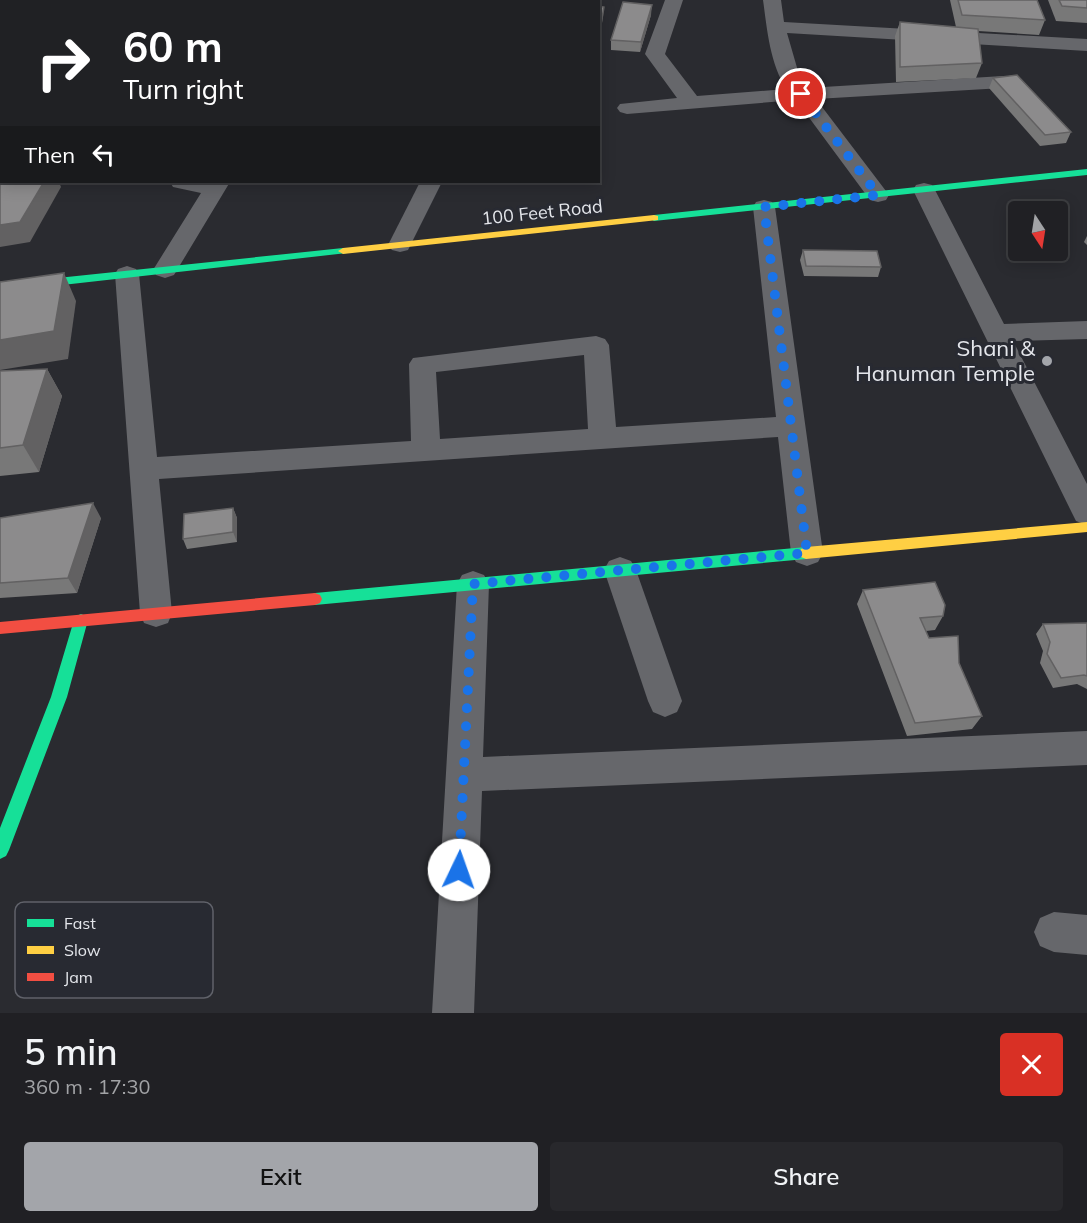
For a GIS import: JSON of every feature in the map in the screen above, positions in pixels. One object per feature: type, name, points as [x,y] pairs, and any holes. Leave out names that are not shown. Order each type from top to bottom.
[{"type":"main road","name":"100 Feet Road","points":[[0,288],[1087,172]]},
{"type":"main road","points":[[0,628],[1087,527]]},
{"type":"main road","points":[[0,850],[59,697],[81,620]]},
{"type":"street","points":[[674,0],[655,54],[692,104]]},
{"type":"street","points":[[772,0],[776,27],[790,79],[878,195]]},
{"type":"street","points":[[776,27],[1087,45]]},
{"type":"street","points":[[627,108],[801,94],[1003,82]]},
{"type":"street","points":[[165,270],[216,186],[190,183]]},
{"type":"street","points":[[400,245],[431,183]]},
{"type":"street","points":[[924,190],[1087,513]]},
{"type":"street","points":[[764,207],[807,553]]},
{"type":"street","points":[[127,274],[156,613]]},
{"type":"street","points":[[996,333],[1087,330]]},
{"type":"street","points":[[426,452],[422,364],[596,345],[603,440]]},
{"type":"street","points":[[144,470],[791,426]]},
{"type":"street","points":[[620,570],[666,701]]},
{"type":"street","points":[[453,1013],[473,584]]},
{"type":"street","points":[[464,775],[1087,748]]},
{"type":"building","points":[[958,0],[1037,0],[1045,20],[962,15]]},
{"type":"building","points":[[1059,0],[1087,0],[1087,8],[1062,6]]},
{"type":"building","points":[[623,2],[652,5],[641,42],[611,40]]},
{"type":"building","points":[[600,6],[604,7],[600,30]]},
{"type":"building","points":[[900,22],[978,29],[982,63],[900,67]]},
{"type":"building","points":[[1017,75],[1071,132],[1045,135],[993,78]]},
{"type":"building","points":[[0,183],[43,183],[20,222],[0,225]]},
{"type":"building","points":[[803,250],[877,251],[881,267],[806,266]]},
{"type":"building","points":[[64,273],[54,331],[0,340],[0,282]]},
{"type":"building","points":[[47,369],[23,445],[0,448],[0,371]]},
{"type":"building","points":[[93,503],[68,578],[0,583],[0,518]]},
{"type":"building","points":[[233,508],[233,532],[183,539],[184,514]]},
{"type":"building","points":[[935,582],[945,605],[943,616],[920,618],[929,638],[958,636],[959,663],[982,716],[915,723],[863,590]]},
{"type":"building","points":[[1087,623],[1087,676],[1061,678],[1047,654],[1050,642],[1043,624]]},
{"type":"traffic: fast","points":[[654,218],[1087,172]]},
{"type":"traffic: fast","points":[[0,288],[343,251]]},
{"type":"traffic: fast","points":[[315,599],[806,553]]},
{"type":"traffic: fast","points":[[0,850],[59,697],[81,620]]},
{"type":"traffic: slow","points":[[343,251],[654,218]]},
{"type":"traffic: slow","points":[[806,553],[1087,527]]},
{"type":"traffic: jam","points":[[0,628],[315,599]]},
{"type":"place","name":"Shani & Hanuman Temple","points":[[1047,361]]},
{"type":"route","points":[[459,870],[473,584],[807,553],[764,207],[878,195],[801,94]]}]
